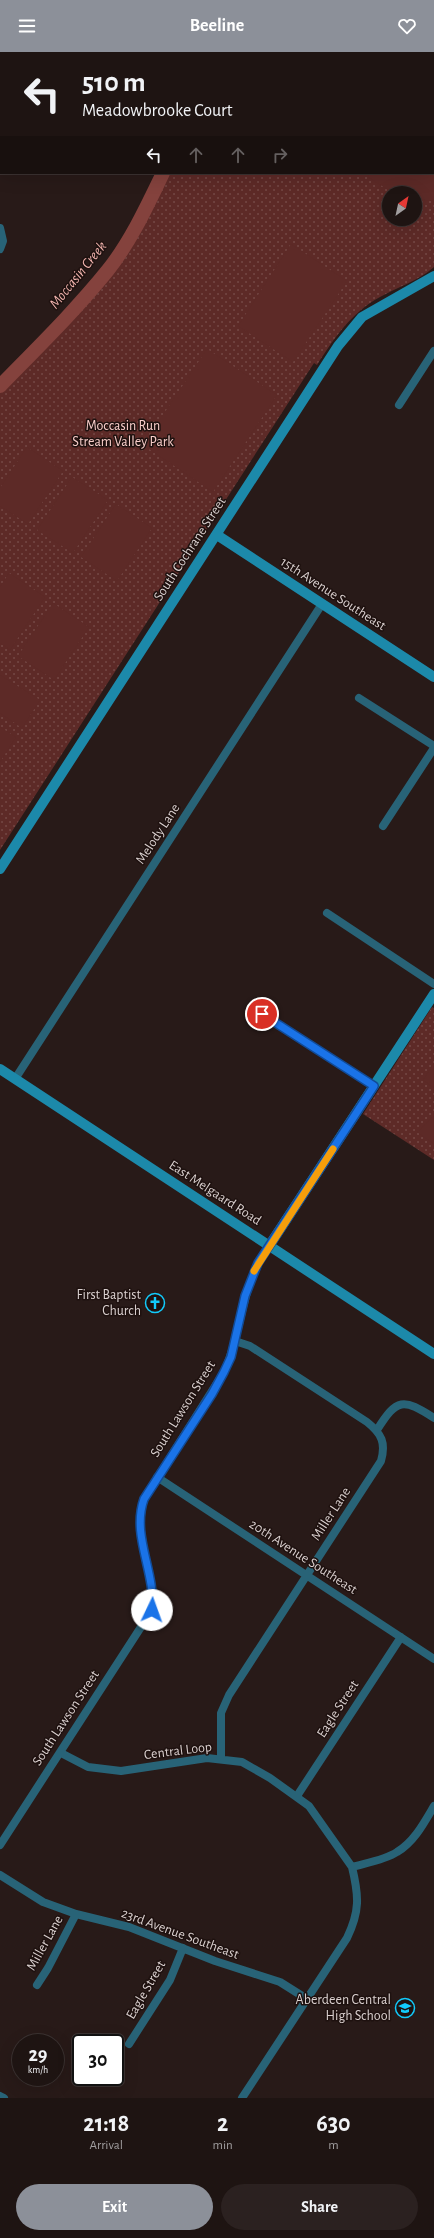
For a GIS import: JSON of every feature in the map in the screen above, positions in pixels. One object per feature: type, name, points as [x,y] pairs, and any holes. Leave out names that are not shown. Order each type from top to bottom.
[{"type":"street","points":[[0,228],[3,241],[0,249]]},
{"type":"street","name":"South Cochrane Street","points":[[0,869],[350,329],[362,317],[384,303],[434,276]]},
{"type":"street","points":[[399,405],[434,351]]},
{"type":"street","name":"15th Avenue Southeast","points":[[217,535],[434,677]]},
{"type":"street","name":"Melody Lane","points":[[15,1079],[322,604]]},
{"type":"street","points":[[359,698],[434,747],[383,826]]},
{"type":"street","points":[[327,913],[434,984]]},
{"type":"street","name":"South Lawson Street","points":[[0,1844],[61,1753],[152,1610],[153,1590],[140,1534],[139,1517],[144,1499],[212,1394],[231,1357],[251,1277],[269,1246],[434,994]]},
{"type":"street","points":[[262,1014],[374,1086]]},
{"type":"street","name":"East Melgaard Road","points":[[0,1069],[434,1354]]},
{"type":"street","points":[[235,1341],[250,1346],[377,1430],[392,1408],[397,1405],[410,1405],[434,1418]]},
{"type":"street","name":"Miller Lane","points":[[221,1759],[221,1713],[223,1706],[306,1575],[381,1461],[384,1449],[382,1437],[377,1430]]},
{"type":"street","name":"20th Avenue Southeast","points":[[157,1477],[434,1659]]},
{"type":"street","name":"Eagle Street","points":[[297,1796],[401,1637]]},
{"type":"street","name":"Central Loop","points":[[61,1753],[88,1767],[121,1771],[193,1759],[221,1759],[242,1762],[270,1778],[309,1806],[323,1823],[352,1867]]},
{"type":"street","points":[[242,2098],[347,1938],[354,1922],[359,1898],[352,1867],[396,1853],[408,1844],[417,1833],[434,1806]]},
{"type":"street","name":"23rd Avenue Southeast","points":[[0,1876],[43,1902],[76,1914],[129,1927],[215,1961],[280,1982],[307,1999]]},
{"type":"street","name":"Miller Lane","points":[[37,1985],[59,1948],[76,1914]]},
{"type":"street","name":"Eagle Street","points":[[129,2044],[170,1980],[183,1948]]},
{"type":"street","points":[[0,2096],[4,2098]]},
{"type":"green space","name":"Moccasin Run Stream Valley Park","points":[[163,174],[434,174],[434,267],[415,280],[380,297],[360,310],[344,326],[317,365],[314,363],[0,850],[0,386],[69,315],[108,270],[145,211]]},
{"type":"green space","points":[[370,174],[434,174],[434,201],[422,200],[422,186],[382,186],[368,177]]},
{"type":"green space","points":[[291,244],[347,281],[293,362],[238,326]]},
{"type":"green space","points":[[207,349],[277,395],[213,492],[143,445]]},
{"type":"green space","points":[[27,447],[63,471],[28,524],[0,506],[0,488]]},
{"type":"green space","points":[[72,477],[108,500],[73,553],[37,530]]},
{"type":"green space","points":[[116,504],[152,528],[117,581],[81,557]]},
{"type":"green space","points":[[9,573],[45,597],[10,650],[0,643],[0,587]]},
{"type":"green space","points":[[53,603],[89,627],[54,680],[18,656]]},
{"type":"green space","points":[[0,675],[40,700],[22,728],[0,713]]},
{"type":"green space","points":[[0,727],[16,737],[0,762]]},
{"type":"green space","points":[[432,1007],[434,1008],[434,1160],[363,1114]]},
{"type":"green space","points":[[434,1063],[434,1088],[423,1080]]},
{"type":"green space","points":[[434,1116],[434,1144],[417,1132]]},
{"type":"waterway","name":"Moccasin Creek","points":[[0,386],[69,315],[108,270],[124,247],[145,211],[163,174]]},
{"type":"slow traffic","points":[[254,1271],[333,1149]]},
{"type":"place","name":"First Baptist Church","points":[[155,1303]]},
{"type":"place","name":"Aberdeen Central High School","points":[[405,2008]]},
{"type":"route","points":[[152,1610],[153,1590],[139,1526],[140,1509],[144,1499],[168,1459],[212,1394],[224,1372],[231,1357],[245,1296],[251,1277],[258,1263],[374,1086],[262,1014]]}]
